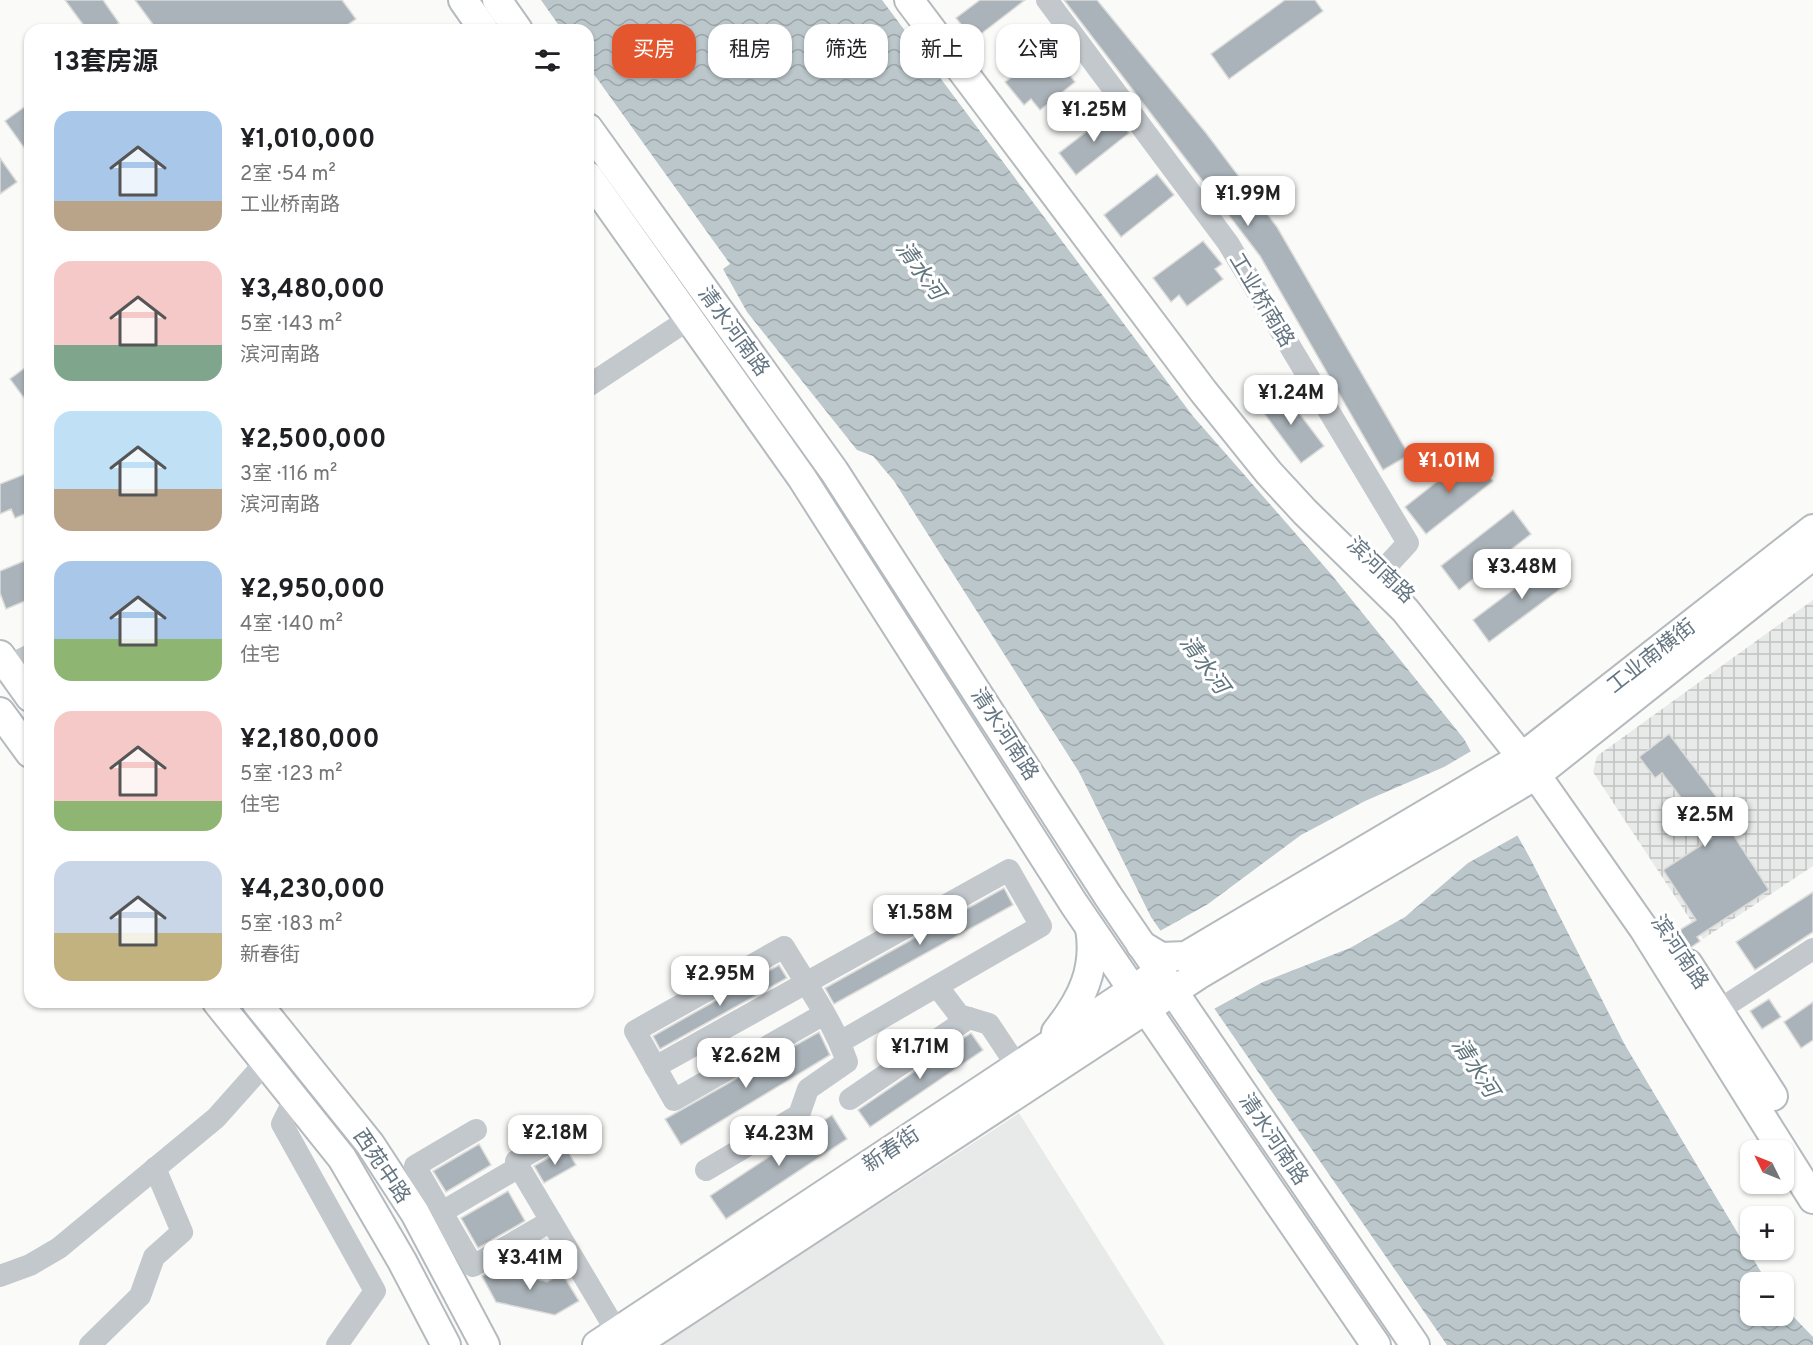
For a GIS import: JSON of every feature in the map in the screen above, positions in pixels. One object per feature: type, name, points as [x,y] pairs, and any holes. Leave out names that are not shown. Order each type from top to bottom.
[{"type":"main road","points":[[463,0],[480,24]]},
{"type":"main road","points":[[497,0],[514,24]]},
{"type":"main road","name":"滨河南路","points":[[909,0],[1203,391],[1276,481],[1379,576],[1410,596],[1536,760],[1813,1162]]},
{"type":"main road","name":"滨河南路","points":[[920,0],[1251,435],[1379,576]]},
{"type":"main road","name":"清水河南路","points":[[594,136],[834,471],[1141,945],[1415,1345]]},
{"type":"main road","name":"清水河南路","points":[[594,184],[855,558],[1090,928],[1376,1345]]},
{"type":"main road","name":"工业南横街","points":[[1536,760],[1813,529]]},
{"type":"main road","name":"工业南横街","points":[[1192,965],[1536,760],[1813,555]]},
{"type":"main road","points":[[9,661],[24,687]]},
{"type":"main road","points":[[0,712],[24,745]]},
{"type":"main road","points":[[1042,1049],[1072,1013],[1082,995],[1089,975],[1093,949],[1090,928]]},
{"type":"main road","points":[[1141,945],[1161,957],[1192,965],[1192,984],[1188,1003],[1191,1017]]},
{"type":"main road","name":"新春街","points":[[616,1341],[1042,1049],[1139,1000],[1192,965]]},
{"type":"main road","name":"新春街","points":[[616,1341],[1111,1033],[1139,1000]]},
{"type":"main road","name":"西苑中路","points":[[222,1008],[342,1158],[402,1261],[446,1345]]},
{"type":"main road","name":"西苑中路","points":[[261,1008],[370,1144],[415,1214],[485,1345]]},
{"type":"main road","name":"滨河南路","points":[[1711,1016],[1813,1198]]},
{"type":"main road","points":[[1111,1033],[1132,1030],[1147,1034],[1160,1039],[1175,1052]]},
{"type":"street","name":"工业桥南路","points":[[1047,0],[1228,243],[1408,543],[1379,576]]},
{"type":"street","points":[[594,382],[689,319]]},
{"type":"street","points":[[655,1067],[805,981],[1009,870],[1041,926],[840,1042]]},
{"type":"street","points":[[706,1170],[799,1115],[808,1089],[847,1062],[840,1042],[824,1014],[805,981],[784,947],[635,1031],[674,1100],[824,1014]]},
{"type":"street","points":[[1711,1016],[1813,949]]},
{"type":"street","points":[[937,986],[959,1015],[989,1024],[1017,1066]]},
{"type":"street","points":[[850,1099],[969,1018]]},
{"type":"street","points":[[0,1276],[30,1266],[58,1248],[216,1118],[266,1063]]},
{"type":"street","points":[[294,1100],[282,1124],[375,1291],[337,1345]]},
{"type":"street","points":[[476,1130],[415,1166],[473,1266],[551,1221]]},
{"type":"street","points":[[558,1137],[516,1161],[616,1341]]},
{"type":"street","points":[[442,1212],[519,1167]]},
{"type":"street","points":[[90,1345],[140,1296],[154,1257],[182,1232],[154,1168]]},
{"type":"shaded area","points":[[1813,600],[1813,866],[1703,939],[1593,772],[1597,756]]},
{"type":"shaded area","points":[[1019,1113],[1165,1345],[661,1345],[998,1127]]},
{"type":"water","name":"清水河","points":[[541,0],[882,0],[900,24],[900,78],[940,78],[1192,415],[1331,574],[1464,739],[1531,860],[1625,1045],[1740,1237],[1740,1260],[1754,1260],[1761,1272],[1740,1272],[1740,1326],[1794,1326],[1794,1317],[1813,1337],[1813,1345],[1447,1345],[1151,917],[1079,772],[894,481],[873,456],[857,450],[747,312],[723,269],[730,264],[594,74],[594,24],[558,24]]},
{"type":"pier","points":[[1473,750],[1520,834],[1468,863],[1405,917],[1350,948],[1263,982],[1212,1010],[1158,932],[1208,904],[1301,835],[1365,801],[1444,767]]},
{"type":"building","points":[[65,0],[103,0],[119,23],[118,24],[83,24]]},
{"type":"building","points":[[135,0],[342,0],[356,19],[349,24],[153,24]]},
{"type":"building","points":[[980,0],[1025,0],[984,32],[984,24],[961,24],[956,18]]},
{"type":"building","points":[[1064,0],[1097,0],[1206,133],[1277,227],[1409,455],[1383,470],[1260,256]]},
{"type":"building","points":[[1285,0],[1315,0],[1323,11],[1229,79],[1211,54]]},
{"type":"building","points":[[1010,78],[1072,78],[1075,82],[1040,110],[1031,99],[1024,105],[1005,82]]},
{"type":"building","points":[[24,107],[24,148],[5,121]]},
{"type":"building","points":[[1112,112],[1129,133],[1076,175],[1059,153]]},
{"type":"building","points":[[0,158],[17,182],[0,194]]},
{"type":"building","points":[[1157,174],[1174,195],[1121,237],[1104,215]]},
{"type":"building","points":[[1203,241],[1222,264],[1215,269],[1223,279],[1187,306],[1179,295],[1171,302],[1153,278]]},
{"type":"building","points":[[24,368],[24,398],[10,379]]},
{"type":"building","points":[[1280,388],[1324,446],[1301,463],[1258,405]]},
{"type":"building","points":[[1472,454],[1493,481],[1426,534],[1405,507]]},
{"type":"building","points":[[24,474],[24,514],[15,518],[11,509],[0,514],[0,484]]},
{"type":"building","points":[[1513,510],[1531,534],[1459,590],[1441,566]]},
{"type":"building","points":[[1554,559],[1571,581],[1489,642],[1473,620]]},
{"type":"building","points":[[24,561],[24,602],[6,609],[0,593],[0,571]]},
{"type":"building","points":[[1669,734],[1734,820],[1727,825],[1769,890],[1697,937],[1700,941],[1690,948],[1678,931],[1696,920],[1663,870],[1712,838],[1662,773],[1655,778],[1639,757]]},
{"type":"building","points":[[1004,888],[1013,905],[834,1004],[825,988]]},
{"type":"building","points":[[1813,892],[1813,932],[1755,970],[1736,942]]},
{"type":"building","points":[[779,965],[787,978],[660,1049],[653,1036]]},
{"type":"building","points":[[1769,999],[1781,1017],[1762,1029],[1750,1011]]},
{"type":"building","points":[[1813,1002],[1813,1040],[1801,1048],[1784,1022]]},
{"type":"building","points":[[819,1032],[830,1055],[681,1145],[665,1119]]},
{"type":"building","points":[[971,1033],[983,1050],[870,1127],[858,1110]]},
{"type":"building","points":[[832,1115],[847,1139],[726,1219],[710,1196]]},
{"type":"building","points":[[479,1144],[491,1165],[446,1192],[433,1171]]},
{"type":"building","points":[[566,1148],[576,1165],[544,1183],[534,1166]]},
{"type":"building","points":[[508,1191],[525,1221],[478,1248],[461,1218]]},
{"type":"building","points":[[511,1260],[519,1274],[547,1282],[562,1273],[579,1301],[555,1315],[496,1302],[482,1276]]}]
